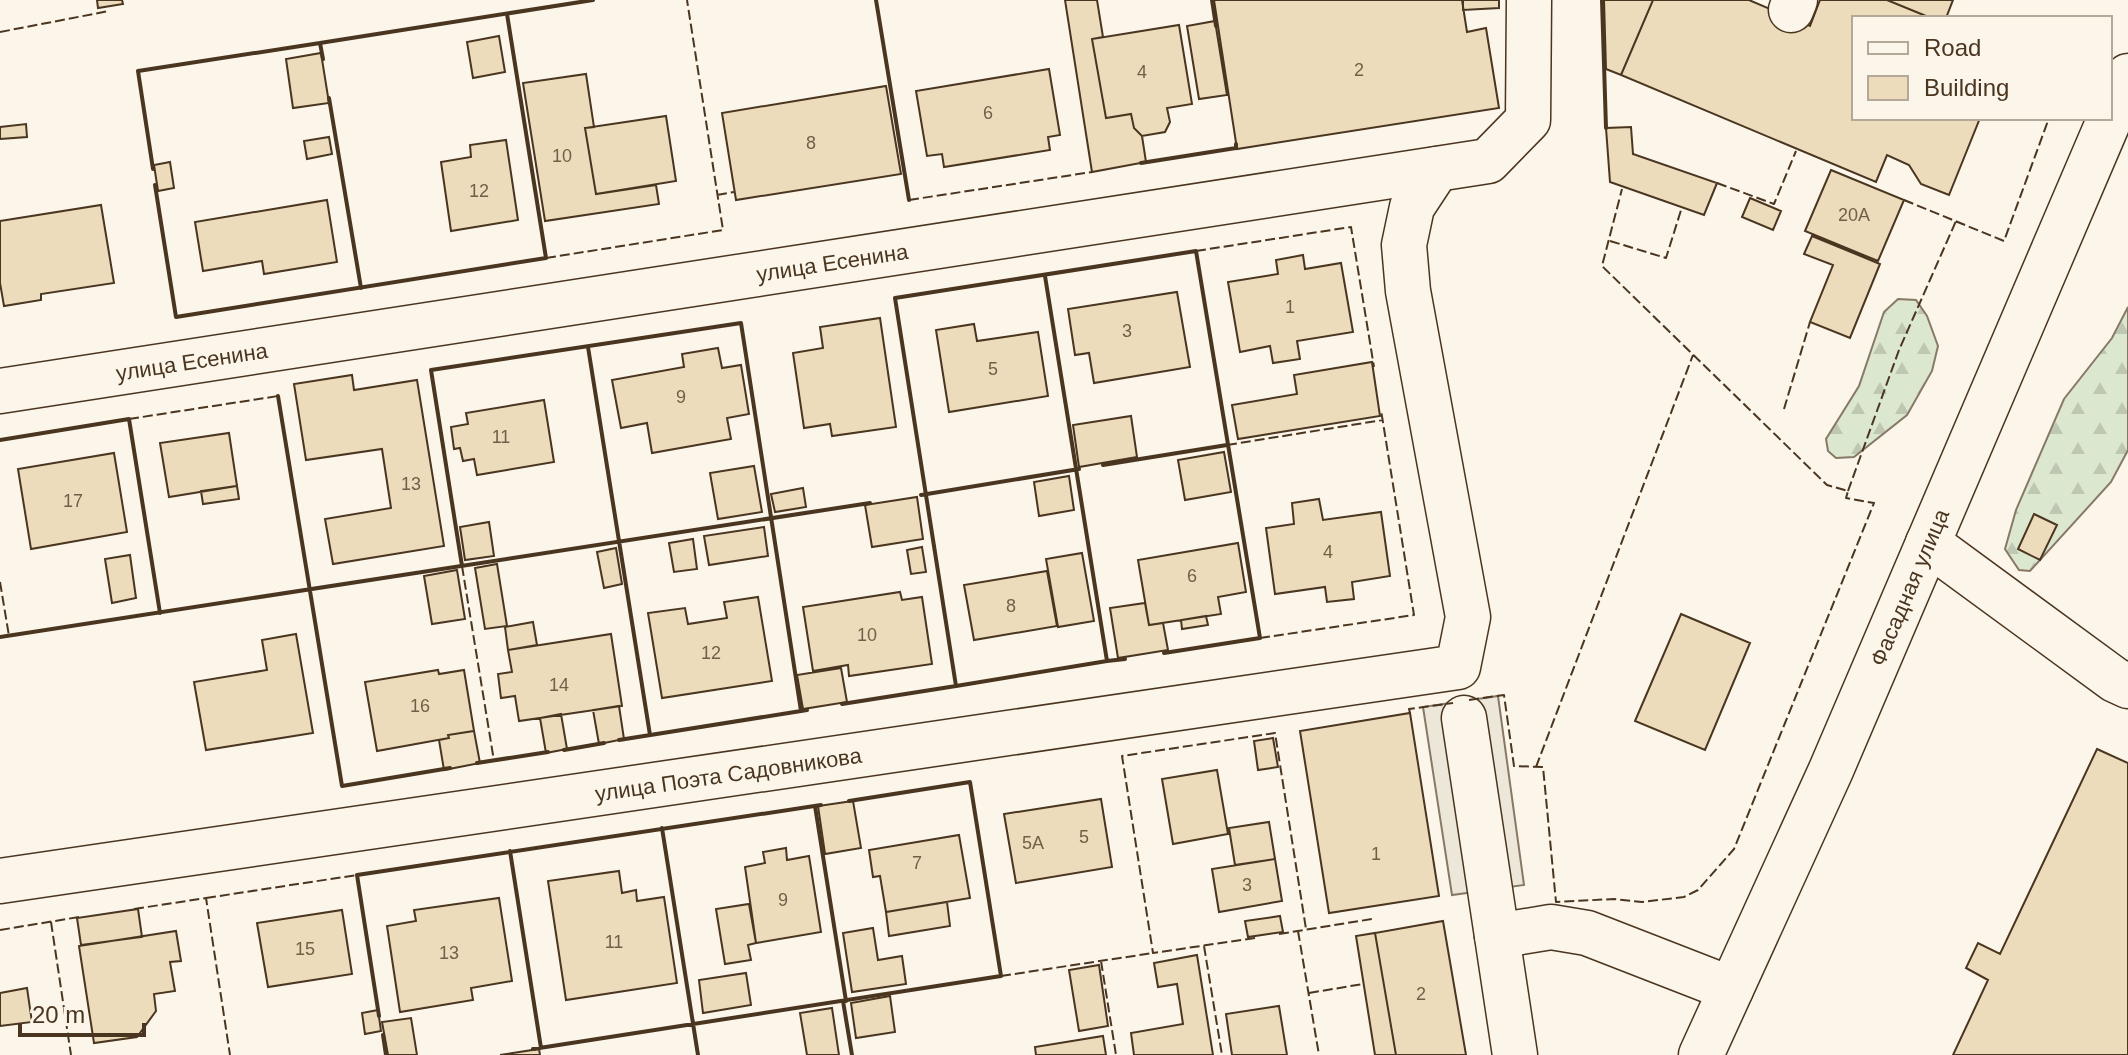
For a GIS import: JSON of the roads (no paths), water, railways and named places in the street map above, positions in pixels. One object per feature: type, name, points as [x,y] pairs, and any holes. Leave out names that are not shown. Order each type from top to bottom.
[{"type":"street","name":"улица Есенина","points":[[0,391],[1488,161],[1528,120],[1529,0]]},
{"type":"street","name":"Фасадная улица","points":[[2112,113],[2128,76]]},
{"type":"street","name":"Фасадная улица","points":[[1701,1055],[1831,770],[2109,120]]},
{"type":"street","name":"улица Поэта Садовникова","points":[[0,881],[1458,667],[1468,617],[1408,291],[1404,245],[1412,207],[1437,169]]},
{"type":"street","points":[[1928,543],[2115,680],[2128,686]]},
{"type":"street","points":[[1464,718],[1515,1055]]},
{"type":"street","points":[[1497,936],[1551,927],[1587,933],[1731,989]]}]
